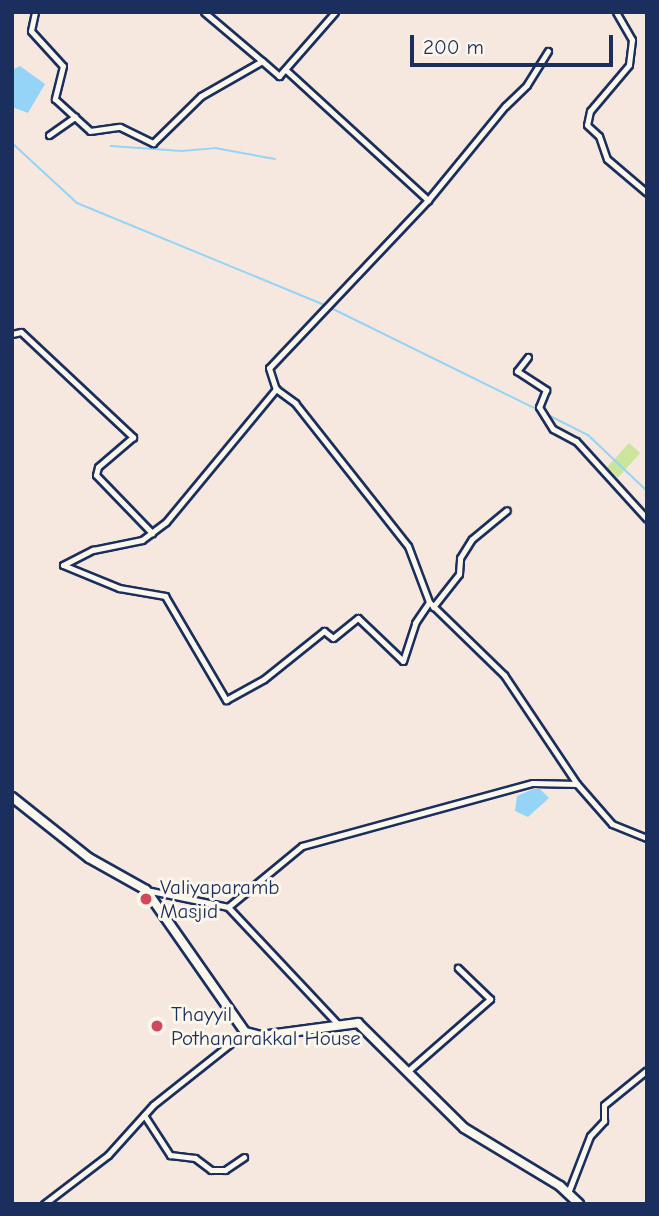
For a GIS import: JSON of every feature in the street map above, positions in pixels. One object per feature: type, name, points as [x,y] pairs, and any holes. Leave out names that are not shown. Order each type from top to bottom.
[{"type":"main road","points":[[12,797],[89,858],[146,890],[245,1032],[261,1036],[339,1026],[365,1027],[464,1128],[568,1193],[579,1204]]},
{"type":"street","points":[[35,12],[32,31],[63,66],[55,99],[90,131],[120,127],[153,144],[201,96],[262,61]]},
{"type":"street","points":[[204,12],[279,76],[335,12]]},
{"type":"street","points":[[616,12],[632,40],[629,65],[590,111],[587,125],[599,136],[607,159],[647,193]]},
{"type":"street","points":[[548,51],[527,85],[505,106],[428,200],[269,368],[276,389],[295,403],[408,546],[431,604],[504,675],[577,784],[612,824],[647,838]]},
{"type":"street","points":[[286,69],[428,200]]},
{"type":"street","points":[[49,135],[75,117]]},
{"type":"street","points":[[12,334],[21,331],[132,437],[98,467],[96,475],[152,533]]},
{"type":"street","points":[[528,357],[517,371],[546,390],[539,407],[553,429],[576,441],[647,519]]},
{"type":"street","points":[[276,389],[166,522],[142,540],[93,550],[63,565],[119,588],[165,596],[226,700],[264,679],[324,631],[333,638],[358,618],[403,661],[415,623],[460,574],[460,558],[471,539],[507,510]]},
{"type":"street","points":[[228,907],[302,846],[533,783],[577,784]]},
{"type":"street","points":[[146,890],[228,907],[339,1026]]},
{"type":"street","points":[[409,1070],[490,999],[457,968]]},
{"type":"street","points":[[44,1204],[108,1155],[145,1115],[245,1032]]},
{"type":"street","points":[[568,1193],[590,1136],[604,1121],[604,1105],[647,1070]]},
{"type":"street","points":[[145,1115],[170,1155],[195,1158],[211,1170],[225,1170],[244,1157]]},
{"type":"green space","points":[[629,443],[640,453],[618,478],[607,468]]},
{"type":"water","points":[[20,66],[45,84],[28,113],[12,107],[12,70]]},
{"type":"water","points":[[540,789],[549,798],[528,817],[515,811],[517,796]]},
{"type":"waterway","points":[[12,143],[77,203],[324,305]]},
{"type":"waterway","points":[[111,146],[182,151],[215,148],[275,159]]},
{"type":"waterway","points":[[329,307],[538,410]]},
{"type":"waterway","points":[[546,414],[588,435],[647,491]]},
{"type":"place","name":"Valiyaparamb Masjid","points":[[146,899]]},
{"type":"place","name":"Thayyil Pothanarakkal House","points":[[157,1026]]}]
